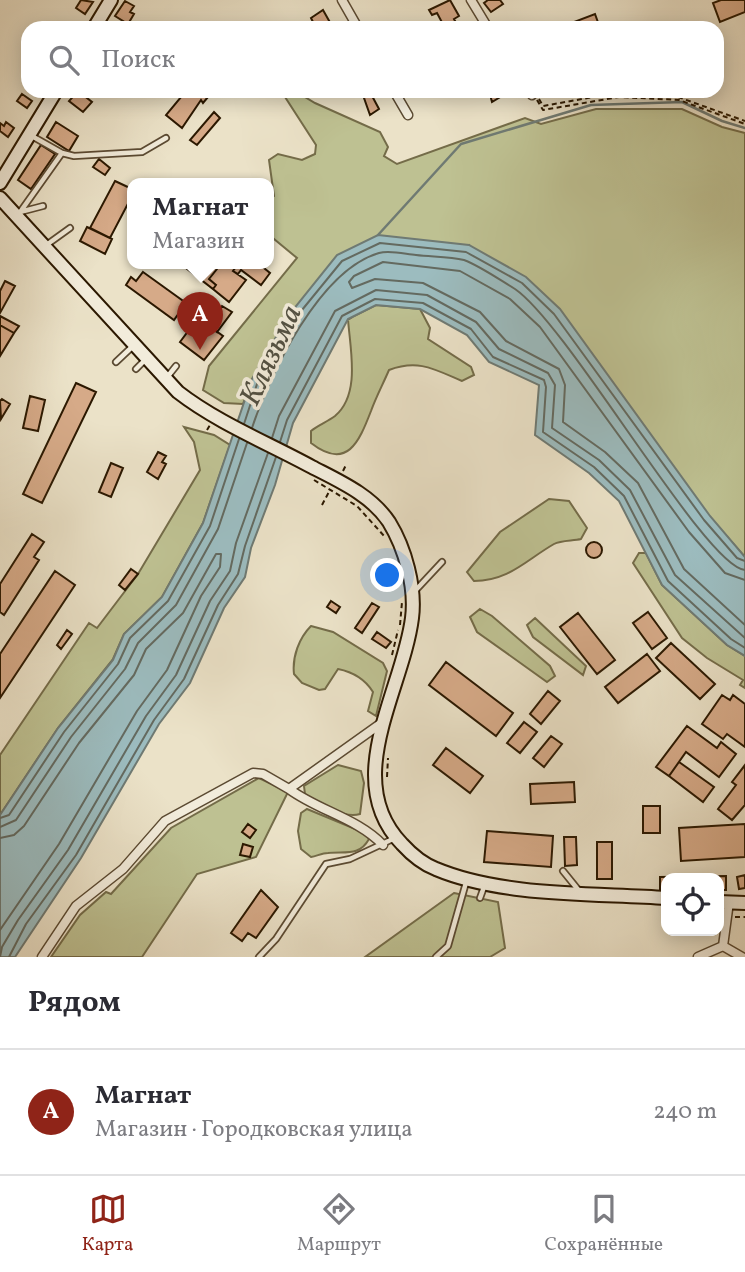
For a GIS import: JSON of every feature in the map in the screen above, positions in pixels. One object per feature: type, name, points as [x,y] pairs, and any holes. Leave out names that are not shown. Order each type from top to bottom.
[{"type":"main road","points":[[98,21],[111,0]]},
{"type":"main road","points":[[2,175],[52,98]]},
{"type":"main road","points":[[0,198],[19,214],[44,247],[146,359],[187,399],[212,419],[368,500],[390,523],[404,555],[412,595],[409,633],[383,722],[374,768],[381,811],[395,838],[423,862],[485,883],[661,898]]},
{"type":"main road","points":[[724,902],[745,903]]},
{"type":"street","points":[[342,0],[354,21]]},
{"type":"street","points":[[471,0],[487,21]]},
{"type":"street","points":[[398,98],[408,115]]},
{"type":"street","points":[[289,789],[383,722]]},
{"type":"street","points":[[42,957],[76,906],[123,869],[165,821],[253,773],[263,774],[303,799],[372,833],[383,845]]},
{"type":"street","points":[[723,936],[723,946]]},
{"type":"street","points":[[698,957],[723,946]]},
{"type":"street","points":[[723,946],[742,957]]},
{"type":"lane","points":[[29,135],[62,153],[126,155],[142,152],[166,138]]},
{"type":"lane","points":[[19,214],[62,153]]},
{"type":"lane","points":[[19,214],[43,206]]},
{"type":"lane","points":[[44,247],[70,228]]},
{"type":"lane","points":[[116,362],[134,345]]},
{"type":"lane","points":[[136,369],[146,359]]},
{"type":"lane","points":[[165,379],[176,366]]},
{"type":"lane","points":[[412,595],[442,562]]},
{"type":"lane","points":[[259,957],[276,939],[326,864],[350,859],[395,838]]},
{"type":"lane","points":[[563,871],[580,892]]},
{"type":"lane","points":[[436,957],[448,946],[467,878]]},
{"type":"lane","points":[[480,898],[485,883]]},
{"type":"path","points":[[536,98],[543,106],[588,98]]},
{"type":"path","points":[[681,98],[745,123]]},
{"type":"path","points":[[207,430],[212,419]]},
{"type":"path","points":[[322,505],[346,465]]},
{"type":"path","points":[[387,777],[388,750]]},
{"type":"green space","points":[[286,98],[307,98],[380,132],[388,147],[384,156],[397,164],[525,118],[541,124],[596,109],[682,109],[722,127],[745,133],[745,557],[469,245],[252,379],[243,404],[224,403],[203,390],[209,366],[297,258],[274,239],[274,178],[272,178],[269,160],[278,154],[302,160],[315,154],[316,145]]},
{"type":"green space","points":[[376,305],[420,309],[430,328],[428,339],[471,367],[474,375],[462,381],[417,365],[389,370],[356,442],[343,453],[323,451],[311,443],[311,431],[335,416],[348,396],[352,357],[348,319]]},
{"type":"green space","points":[[184,427],[214,435],[230,445],[203,523],[162,597],[124,634],[113,659],[58,728],[0,815],[0,755],[89,623],[97,628],[138,574],[200,470],[194,442]]},
{"type":"green space","points":[[549,499],[569,501],[587,528],[581,539],[557,543],[507,574],[474,581],[467,572],[500,532]]},
{"type":"green space","points":[[639,553],[646,553],[662,585],[727,645],[745,656],[745,688],[740,685],[743,680],[707,658],[682,638],[633,563]]},
{"type":"green space","points":[[480,609],[492,616],[550,666],[555,676],[547,682],[477,632],[470,617]]},
{"type":"green space","points":[[535,618],[586,666],[583,675],[533,637],[527,625]]},
{"type":"green space","points":[[311,626],[333,632],[383,663],[387,671],[376,716],[368,711],[373,692],[354,674],[338,669],[325,689],[319,690],[302,683],[294,674],[297,648]]},
{"type":"green space","points":[[338,765],[361,771],[364,783],[360,814],[339,812],[305,794],[304,786]]},
{"type":"green space","points":[[259,778],[288,792],[256,857],[197,874],[142,957],[51,957],[80,915],[106,892],[111,894],[171,828]]},
{"type":"green space","points":[[307,809],[365,833],[369,839],[356,851],[311,857],[301,849],[298,831],[301,813]]},
{"type":"green space","points":[[454,893],[498,902],[505,948],[490,957],[365,957]]},
{"type":"water","name":"Клязьма","points":[[378,235],[469,245],[526,277],[560,309],[710,516],[745,557],[745,656],[727,645],[662,585],[619,501],[589,473],[535,435],[539,385],[489,362],[467,335],[420,309],[376,305],[348,319],[293,423],[275,485],[251,548],[245,577],[224,608],[190,683],[159,724],[81,858],[15,957],[0,957],[0,815],[58,728],[113,660],[124,634],[162,597],[203,523],[252,379],[288,316],[337,255]]},
{"type":"building","points":[[81,0],[93,2],[85,14],[76,8]]},
{"type":"building","points":[[450,0],[459,16],[454,19],[455,21],[441,21],[437,13],[432,15],[429,10]]},
{"type":"building","points":[[488,0],[500,0],[503,4],[491,12],[484,3]]},
{"type":"building","points":[[721,0],[745,0],[745,12],[720,21],[713,3]]},
{"type":"building","points":[[125,1],[134,6],[130,12],[134,14],[130,21],[123,21],[115,16]]},
{"type":"building","points":[[323,10],[329,21],[312,21],[311,18]]},
{"type":"building","points":[[595,14],[598,21],[577,21]]},
{"type":"building","points":[[21,95],[21,98],[32,101],[27,108],[17,101]]},
{"type":"building","points":[[72,98],[87,98],[92,102],[83,112],[69,101]]},
{"type":"building","points":[[180,98],[207,98],[203,103],[201,100],[182,128],[166,115]]},
{"type":"building","points":[[364,98],[373,98],[379,109],[370,115]]},
{"type":"building","points":[[214,112],[220,118],[197,145],[190,140]]},
{"type":"building","points":[[6,122],[14,128],[8,137],[0,131],[0,123],[4,126]]},
{"type":"building","points":[[56,122],[78,136],[69,151],[47,137]]},
{"type":"building","points":[[41,145],[55,154],[31,189],[18,180]]},
{"type":"building","points":[[99,159],[110,168],[105,175],[93,167]]},
{"type":"building","points":[[115,181],[127,187],[127,206],[110,238],[90,228]]},
{"type":"building","points":[[87,227],[112,239],[105,254],[80,241]]},
{"type":"building","points":[[187,269],[217,269],[209,279],[216,285],[213,289]]},
{"type":"building","points":[[217,269],[234,269],[233,271],[246,280],[229,302],[213,289],[216,285],[209,279]]},
{"type":"building","points":[[234,269],[265,269],[270,273],[261,285],[241,270],[238,274],[233,271]]},
{"type":"building","points":[[143,272],[186,303],[174,320],[126,285],[131,277],[136,281]]},
{"type":"building","points":[[5,281],[15,286],[0,313],[0,291]]},
{"type":"building","points":[[208,305],[218,312],[222,306],[232,312],[217,332],[198,318]]},
{"type":"building","points":[[0,316],[19,326],[14,333],[0,325]]},
{"type":"building","points":[[198,318],[223,336],[204,360],[180,342]]},
{"type":"building","points":[[0,325],[14,333],[0,356]]},
{"type":"building","points":[[76,383],[96,392],[42,503],[23,494]]},
{"type":"building","points":[[30,396],[45,400],[38,431],[23,428]]},
{"type":"building","points":[[2,399],[10,404],[1,419],[0,401]]},
{"type":"building","points":[[158,452],[166,456],[162,462],[166,464],[158,479],[147,472]]},
{"type":"building","points":[[111,463],[123,468],[111,497],[99,492]]},
{"type":"building","points":[[32,534],[44,542],[34,557],[39,560],[4,615],[0,612],[0,584]]},
{"type":"building","points":[[594,542],[600,544],[600,556],[594,558],[588,556],[586,550],[588,544]]},
{"type":"building","points":[[131,569],[138,574],[125,590],[119,585]]},
{"type":"building","points":[[55,571],[75,585],[0,698],[0,654]]},
{"type":"building","points":[[331,601],[340,607],[336,613],[327,607]]},
{"type":"building","points":[[372,603],[379,607],[362,633],[355,628]]},
{"type":"building","points":[[648,612],[667,638],[652,649],[633,623]]},
{"type":"building","points":[[578,613],[615,660],[597,674],[560,627]]},
{"type":"building","points":[[67,630],[72,634],[61,649],[57,645]]},
{"type":"building","points":[[377,632],[391,642],[386,648],[372,639]]},
{"type":"building","points":[[671,643],[715,684],[700,699],[656,658]]},
{"type":"building","points":[[647,654],[660,671],[618,703],[605,687]]},
{"type":"building","points":[[446,662],[513,713],[496,736],[429,685]]},
{"type":"building","points":[[548,691],[560,701],[541,724],[530,714]]},
{"type":"building","points":[[722,695],[730,700],[733,695],[745,704],[745,747],[727,734],[723,739],[702,724]]},
{"type":"building","points":[[524,722],[537,732],[520,753],[507,743]]},
{"type":"building","points":[[687,726],[717,748],[721,742],[736,754],[719,777],[686,752],[669,776],[656,767]]},
{"type":"building","points":[[551,736],[562,744],[544,767],[533,758]]},
{"type":"building","points":[[446,748],[483,776],[470,793],[433,765]]},
{"type":"building","points":[[679,762],[714,787],[703,802],[669,776]]},
{"type":"building","points":[[745,765],[745,805],[732,820],[718,809],[736,785],[732,782]]},
{"type":"building","points":[[574,782],[575,802],[531,804],[530,784]]},
{"type":"building","points":[[643,806],[660,806],[660,833],[643,833]]},
{"type":"building","points":[[248,824],[256,830],[250,838],[242,832]]},
{"type":"building","points":[[745,824],[745,857],[681,861],[679,828]]},
{"type":"building","points":[[487,831],[553,836],[551,867],[484,862]]},
{"type":"building","points":[[564,837],[576,837],[577,865],[565,866]]},
{"type":"building","points":[[597,842],[612,842],[612,879],[597,879]]},
{"type":"building","points":[[243,844],[253,847],[250,857],[240,855]]},
{"type":"building","points":[[745,875],[745,888],[739,889],[737,877]]},
{"type":"building","points":[[261,890],[278,907],[256,938],[248,933],[242,941],[231,933]]},
{"type":"waterway","points":[[378,235],[461,144],[591,105],[682,102],[722,121],[745,128]]},
{"type":"place","name":"Магнат","points":[[200,350]]}]
